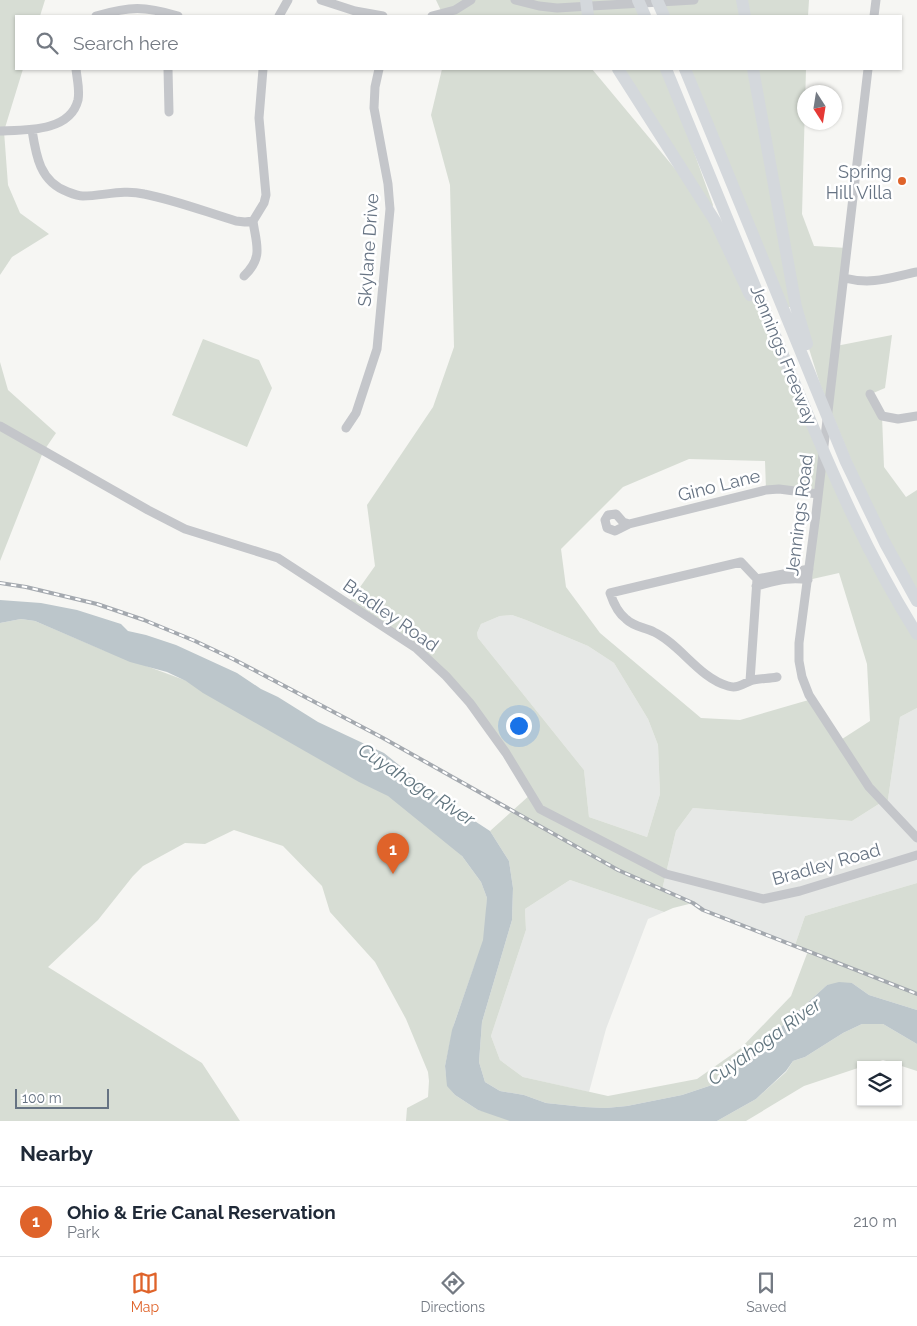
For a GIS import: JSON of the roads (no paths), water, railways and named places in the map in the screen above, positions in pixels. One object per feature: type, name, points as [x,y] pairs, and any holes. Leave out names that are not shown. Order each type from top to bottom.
[{"type":"highway","points":[[638,0],[645,15]]},
{"type":"highway","points":[[657,0],[664,15]]},
{"type":"highway","points":[[742,0],[745,15]]},
{"type":"highway","points":[[619,70],[715,221],[748,291],[777,342]]},
{"type":"highway","name":"Jennings Freeway","points":[[666,70],[840,491],[893,594],[917,634]]},
{"type":"highway","name":"Jennings Freeway","points":[[685,70],[832,423],[846,462],[885,544],[917,601]]},
{"type":"highway","points":[[753,70],[796,307],[832,423]]},
{"type":"street","points":[[280,15],[288,0]]},
{"type":"street","points":[[321,0],[341,3],[380,15]]},
{"type":"street","points":[[436,15],[455,10],[471,0]]},
{"type":"street","points":[[515,0],[538,6],[557,8],[587,8],[694,0]]},
{"type":"street","points":[[874,15],[876,0]]},
{"type":"street","points":[[101,15],[136,8],[156,9],[175,15]]},
{"type":"street","points":[[0,131],[32,130],[64,120],[71,112],[78,98],[76,70]]},
{"type":"street","points":[[168,70],[169,112]]},
{"type":"street","points":[[244,276],[255,263],[258,254],[252,221],[264,203],[266,195],[259,118],[263,70]]},
{"type":"street","name":"Skylane Drive","points":[[346,428],[356,413],[377,349],[390,209],[388,184],[374,108],[375,87],[379,70]]},
{"type":"street","name":"Jennings Road","points":[[868,70],[819,491],[799,643],[799,662],[809,695],[869,787],[917,838]]},
{"type":"street","points":[[32,130],[38,163],[51,182],[60,189],[81,196],[123,192],[145,194],[236,221],[252,221]]},
{"type":"street","points":[[844,278],[862,282],[883,280],[917,272]]},
{"type":"street","points":[[870,394],[882,416],[898,419],[917,416]]},
{"type":"street","name":"Bradley Road","points":[[0,426],[185,529],[278,558],[416,648],[446,676],[470,703],[506,753],[540,809],[666,874],[763,899],[800,891],[917,855]]},
{"type":"street","name":"Gino Lane","points":[[629,524],[766,490],[819,491]]},
{"type":"street","points":[[750,681],[757,583],[741,562],[610,593],[614,603],[625,619],[637,627],[653,631],[663,637],[709,676],[729,687],[743,686],[750,681],[776,677]]},
{"type":"street","points":[[757,583],[809,569]]},
{"type":"street","points":[[757,583],[799,578],[808,580]]},
{"type":"water","name":"Cuyahoga River","points":[[0,600],[41,603],[77,610],[121,624],[128,631],[176,645],[237,673],[318,722],[384,753],[444,801],[490,831],[509,861],[513,888],[512,920],[482,1022],[479,1062],[485,1082],[500,1091],[524,1095],[546,1103],[606,1108],[627,1106],[682,1095],[712,1085],[737,1067],[827,985],[839,982],[852,983],[869,995],[917,1010],[917,1044],[883,1024],[862,1024],[843,1033],[805,1057],[793,1061],[786,1071],[756,1099],[717,1121],[510,1121],[478,1110],[455,1095],[447,1086],[445,1066],[452,1030],[483,940],[487,898],[481,882],[462,856],[388,796],[359,782],[203,693],[186,681],[167,672],[130,662],[35,621],[21,619],[0,623]]},
{"type":"railway","points":[[0,583],[26,587],[97,604],[144,620],[195,641],[383,738],[618,870],[693,903],[703,910],[917,994]]},
{"type":"place","name":"Spring Hill Villa","points":[[902,181]]},
{"type":"place","name":"Ohio & Erie Canal Reservation","points":[[393,874]]}]
